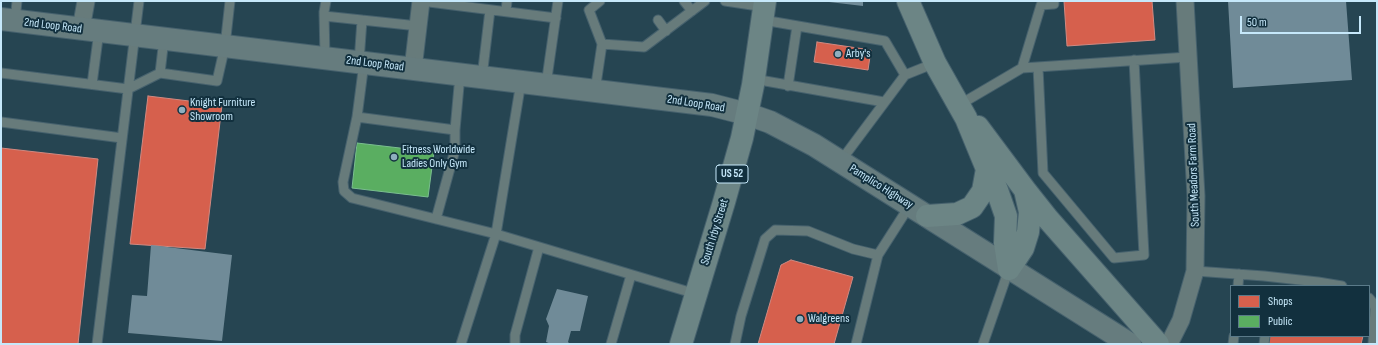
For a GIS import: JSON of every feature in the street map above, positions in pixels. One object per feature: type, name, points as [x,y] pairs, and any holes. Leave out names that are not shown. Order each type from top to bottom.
[{"type":"main road","points":[[908,1],[935,62],[962,111],[997,190],[1006,216],[1005,243],[1009,269]]},
{"type":"main road","name":"South Irby Street","points":[[681,344],[724,202],[747,114],[764,9]]},
{"type":"main road","name":"2nd Loop Road","points":[[11,14],[90,30],[712,105],[747,114]]},
{"type":"main road","points":[[962,111],[979,127],[1048,219],[1158,344]]},
{"type":"main road","name":"Pamplico Highway","points":[[747,114],[770,122],[814,145],[919,210],[1117,340]]},
{"type":"main road","points":[[919,210],[958,214],[972,207],[983,191],[987,169]]},
{"type":"main road","points":[[1009,269],[1022,248],[1028,232],[1030,212],[1025,190]]},
{"type":"street","points":[[86,1],[90,30]]},
{"type":"street","points":[[413,69],[421,1]]},
{"type":"street","name":"South Meadors Farm Road","points":[[1169,344],[1181,320],[1195,271],[1196,196],[1185,1]]},
{"type":"lane","points":[[97,344],[139,1]]},
{"type":"lane","points":[[1,73],[128,88],[160,73],[217,80],[225,46],[230,1]]},
{"type":"lane","points":[[325,58],[324,16],[326,1]]},
{"type":"lane","points":[[421,1],[556,18]]},
{"type":"lane","points":[[506,11],[507,1]]},
{"type":"lane","points":[[546,85],[558,1]]},
{"type":"lane","points":[[596,91],[602,44],[590,5],[600,1]]},
{"type":"lane","points":[[684,1],[692,11]]},
{"type":"lane","points":[[602,44],[644,47],[705,1]]},
{"type":"lane","points":[[725,1],[764,9],[797,26],[885,41],[905,75]]},
{"type":"lane","points":[[1022,68],[1041,5],[1054,4],[1054,1]]},
{"type":"lane","points":[[482,77],[490,10]]},
{"type":"lane","points":[[324,16],[418,26]]},
{"type":"lane","points":[[362,20],[362,63],[357,118],[343,182],[344,191],[352,198],[496,234],[696,294]]},
{"type":"lane","points":[[658,20],[666,31]]},
{"type":"lane","points":[[788,86],[797,26]]},
{"type":"lane","points":[[90,30],[92,84]]},
{"type":"lane","points":[[160,73],[164,39]]},
{"type":"lane","points":[[962,111],[1022,68],[1188,57]]},
{"type":"lane","points":[[1038,67],[1043,173],[1114,258],[1144,255],[1134,60]]},
{"type":"lane","points":[[840,162],[905,75],[935,62]]},
{"type":"lane","points":[[436,219],[455,150],[455,130],[460,75]]},
{"type":"lane","points":[[753,79],[884,102]]},
{"type":"lane","points":[[461,344],[496,234],[521,82]]},
{"type":"lane","points":[[357,118],[455,130]]},
{"type":"lane","points":[[1,122],[122,138]]},
{"type":"lane","points":[[856,344],[878,255],[919,210]]},
{"type":"lane","points":[[735,344],[741,316],[765,239],[775,230],[808,231],[853,249],[878,255]]},
{"type":"lane","points":[[515,339],[539,247]]},
{"type":"lane","points":[[983,344],[1009,269]]},
{"type":"lane","points":[[1195,271],[1240,274],[1336,285]]},
{"type":"lane","points":[[611,344],[631,274]]},
{"type":"lane","points":[[1238,285],[1240,274]]},
{"type":"lane","points":[[1370,299],[1374,304],[1375,309],[1373,344]]},
{"type":"building: Shops","points":[[1064,1],[1152,1],[1155,40],[1067,46]]},
{"type":"building: Shops","points":[[817,42],[871,50],[868,70],[814,62]]},
{"type":"building: Shops","points":[[148,96],[222,105],[205,249],[130,244]]},
{"type":"building: Shops","points":[[1,148],[98,159],[78,344],[1,344]]},
{"type":"building: Shops","points":[[791,260],[853,277],[834,344],[758,344],[781,265]]},
{"type":"building: Shops","points":[[1270,337],[1363,337],[1361,344],[1269,344]]},
{"type":"building: Public","points":[[357,143],[434,152],[428,197],[352,188]]},
{"type":"building: Other","points":[[863,1],[863,6],[829,2]]},
{"type":"building: Other","points":[[1228,1],[1346,1],[1352,80],[1233,88]]},
{"type":"building: Other","points":[[151,245],[232,255],[222,341],[128,333],[132,295],[147,296]]},
{"type":"building: Other","points":[[557,289],[588,296],[580,331],[571,331],[568,342],[570,344],[551,344],[546,342],[549,326],[546,319]]},
{"type":"place","name":"Arby's","points":[[838,54]]},
{"type":"place","name":"Knight Furniture Showroom","points":[[182,110]]},
{"type":"place","name":"Fitness Worldwide Ladies Only Gym","points":[[394,157]]},
{"type":"place","name":"Walgreens","points":[[800,319]]}]
